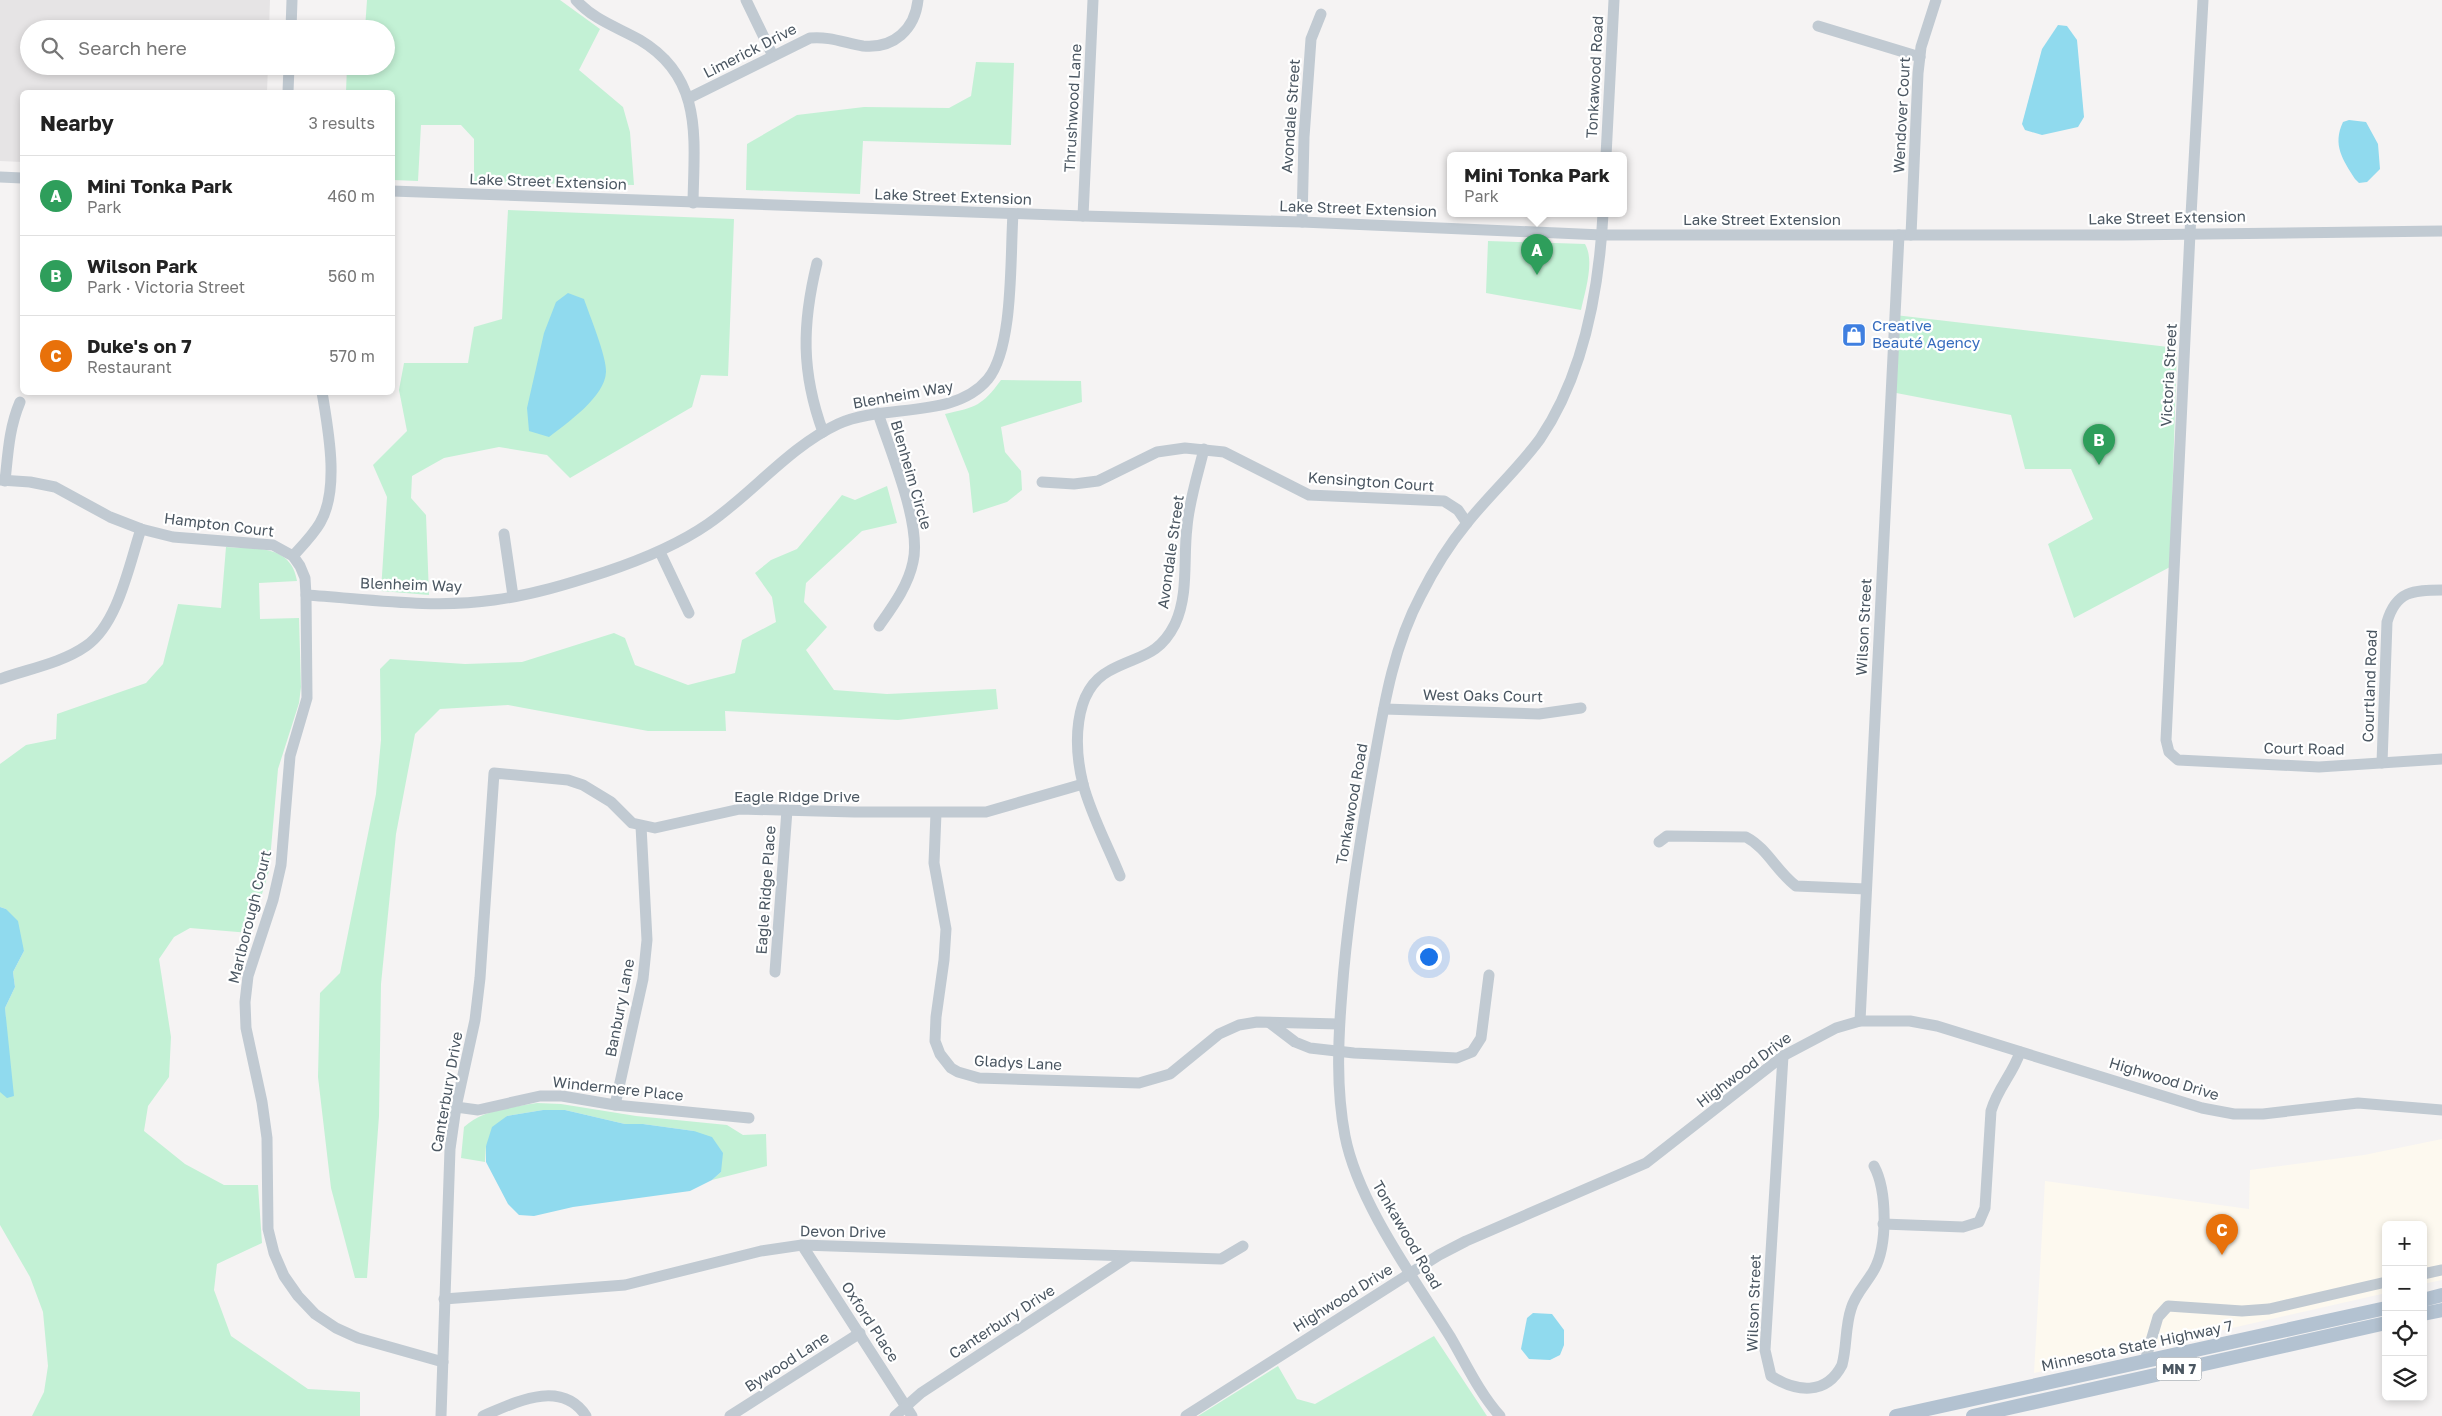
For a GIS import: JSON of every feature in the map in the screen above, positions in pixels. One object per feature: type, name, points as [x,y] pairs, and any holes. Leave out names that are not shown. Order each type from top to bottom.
[{"type":"main road","points":[[2427,1299],[2442,1296]]},
{"type":"main road","name":"Minnesota State Highway 7","points":[[1896,1416],[2382,1309]]},
{"type":"main road","points":[[2427,1313],[2442,1310]]},
{"type":"main road","name":"Minnesota State Highway 7","points":[[1973,1416],[2382,1324]]},
{"type":"street","points":[[291,20],[292,0]]},
{"type":"street","points":[[576,0],[594,16],[654,49],[679,78],[689,98],[694,134],[693,202]]},
{"type":"street","points":[[746,0],[773,56]]},
{"type":"street","name":"Limerick Drive","points":[[689,98],[810,38],[821,36],[862,46],[888,44],[909,29],[915,18],[918,0]]},
{"type":"street","name":"Thrushwood Lane","points":[[1083,216],[1093,0]]},
{"type":"street","name":"Tonkawood Road","points":[[1606,152],[1614,0]]},
{"type":"street","name":"Wendover Court","points":[[1911,235],[1920,57],[1928,22],[1936,0]]},
{"type":"street","name":"Victoria Street","points":[[2168,752],[2166,740],[2203,0]]},
{"type":"street","name":"Avondale Street","points":[[1302,222],[1304,137],[1311,38],[1321,14]]},
{"type":"street","points":[[1818,26],[1920,57]]},
{"type":"street","points":[[288,90],[289,75]]},
{"type":"street","points":[[0,177],[20,178]]},
{"type":"street","name":"Lake Street Extension","points":[[395,192],[1012,214],[1302,222],[1602,235],[2442,231]]},
{"type":"street","name":"Blenheim Way","points":[[306,595],[460,602],[513,596],[561,587],[660,552],[708,524],[823,432],[862,415],[953,402],[966,398],[988,379],[1003,350],[1006,331],[1012,214]]},
{"type":"street","name":"Tonkawood Road","points":[[1500,1416],[1368,1202],[1351,1157],[1340,1107],[1339,1024],[1348,922],[1384,709],[1401,639],[1419,597],[1440,560],[1467,523],[1540,438],[1559,404],[1577,363],[1590,313],[1602,235],[1603,217]]},
{"type":"street","name":"Wilson Street","points":[[1860,1021],[1899,235]]},
{"type":"street","points":[[817,263],[807,311],[805,351],[814,409],[823,432]]},
{"type":"street","points":[[293,556],[320,524],[326,510],[329,494],[330,446],[322,395]]},
{"type":"street","points":[[3,480],[10,433],[20,402]]},
{"type":"street","name":"Blenheim Circle","points":[[878,413],[911,518],[915,539],[914,560],[908,580],[879,626]]},
{"type":"street","name":"Kensington Court","points":[[1042,482],[1086,483],[1098,481],[1166,449],[1204,449],[1224,452],[1240,458],[1288,486],[1309,495],[1444,502],[1458,510],[1467,523]]},
{"type":"street","name":"Avondale Street","points":[[1120,876],[1083,784],[1079,742],[1080,713],[1090,688],[1098,677],[1110,670],[1139,659],[1153,650],[1166,638],[1181,608],[1187,521],[1204,449]]},
{"type":"street","name":"Hampton Court","points":[[3,480],[56,487],[110,517],[141,529],[173,537],[268,544],[284,549],[293,556]]},
{"type":"street","points":[[0,679],[72,654],[98,635],[108,622],[115,608],[141,529]]},
{"type":"street","points":[[504,534],[513,596]]},
{"type":"street","points":[[660,552],[689,613]]},
{"type":"street","name":"Marlborough Court","points":[[293,556],[305,578],[307,698],[290,756],[281,865],[273,900],[248,976],[245,1002],[246,1028],[262,1102],[267,1138],[268,1229],[274,1253],[284,1276],[298,1296],[315,1314],[336,1328],[362,1340],[443,1362]]},
{"type":"street","name":"Courtland Road","points":[[2382,763],[2387,622],[2391,610],[2398,600],[2408,593],[2420,590],[2442,590]]},
{"type":"street","name":"West Oaks Court","points":[[1384,709],[1539,714],[1581,708]]},
{"type":"street","name":"Court Road","points":[[2168,752],[2178,760],[2319,767],[2442,759]]},
{"type":"street","name":"Canterbury Drive","points":[[441,1416],[450,1149],[456,1107],[467,1062],[480,978],[494,773],[568,780],[583,785],[611,802],[632,822],[641,826]]},
{"type":"street","name":"Eagle Ridge Drive","points":[[641,826],[668,827],[740,809],[936,813],[986,812],[1083,784]]},
{"type":"street","name":"Eagle Ridge Place","points":[[775,972],[787,810]]},
{"type":"street","name":"Gladys Lane","points":[[936,813],[934,862],[944,912],[946,937],[936,1017],[935,1041],[944,1061],[958,1072],[979,1078],[1139,1083],[1175,1071],[1230,1028],[1248,1022],[1339,1024]]},
{"type":"street","name":"Banbury Lane","points":[[615,1105],[643,979],[647,940],[641,826]]},
{"type":"street","points":[[1659,842],[1666,836],[1746,837],[1758,843],[1787,879],[1796,886],[1866,889]]},
{"type":"street","points":[[1270,1023],[1302,1046],[1339,1051],[1457,1058],[1465,1056],[1478,1046],[1481,1038],[1489,975]]},
{"type":"street","name":"Highwood Drive","points":[[1186,1416],[1411,1273],[1466,1241],[1646,1163],[1783,1056],[1836,1028],[1860,1021],[1910,1021],[1936,1026],[2020,1052],[2048,1058],[2202,1108],[2234,1114],[2263,1114],[2358,1103],[2442,1110]]},
{"type":"street","points":[[1883,1224],[1963,1227],[1979,1222],[1985,1208],[1991,1111],[1996,1096],[2015,1066],[2020,1052]]},
{"type":"street","name":"Wilson Street","points":[[1783,1056],[1765,1350],[1771,1376],[1787,1386],[1801,1389],[1824,1384],[1838,1374],[1846,1351],[1851,1307],[1875,1269],[1880,1255],[1883,1224],[1883,1186],[1874,1166]]},
{"type":"street","name":"Windermere Place","points":[[456,1107],[478,1110],[540,1096],[562,1096],[615,1105],[749,1118]]},
{"type":"street","name":"Devon Drive","points":[[444,1299],[625,1286],[761,1251],[802,1245],[1221,1259],[1243,1246]]},
{"type":"street","name":"Oxford Place","points":[[802,1245],[912,1416]]},
{"type":"street","name":"Canterbury Drive","points":[[894,1416],[905,1405],[1128,1257]]},
{"type":"street","points":[[2427,1273],[2442,1270]]},
{"type":"street","points":[[2145,1361],[2158,1317],[2168,1306],[2242,1311],[2269,1309],[2382,1283]]},
{"type":"street","name":"Bywood Lane","points":[[730,1416],[860,1333]]},
{"type":"street","points":[[483,1416],[529,1398],[543,1395],[570,1402],[582,1410],[586,1416]]},
{"type":"shaded area","points":[[0,0],[270,0],[269,20],[20,20],[20,75],[268,75],[267,90],[20,90],[20,162],[0,161]]},
{"type":"shaded area","points":[[2442,1139],[2442,1280],[2427,1283],[2427,1221],[2382,1221],[2382,1294],[2034,1373],[2045,1181],[2249,1209],[2250,1170],[2364,1155]]},
{"type":"green space","points":[[367,0],[560,0],[600,29],[579,70],[623,107],[630,132],[634,185],[474,182],[474,139],[461,125],[421,125],[418,181],[395,180],[395,90],[346,90],[347,75],[395,75],[395,20],[366,20]]},
{"type":"green space","points":[[976,62],[1014,63],[1011,145],[863,141],[860,194],[746,190],[747,144],[797,115],[864,107],[949,108],[971,96]]},
{"type":"green space","points":[[508,210],[734,219],[728,376],[701,375],[692,407],[570,478],[547,455],[499,447],[444,458],[412,476],[411,498],[426,515],[429,595],[381,591],[387,497],[373,465],[407,431],[399,390],[404,363],[468,363],[474,327],[502,319]]},
{"type":"green space","points":[[1488,241],[1585,244],[1588,251],[1589,267],[1581,310],[1486,293]]},
{"type":"green space","points":[[1895,315],[2177,348],[2170,567],[2074,618],[2048,544],[2093,519],[2071,469],[2025,469],[2011,415],[1891,392]]},
{"type":"green space","points":[[1001,380],[1081,381],[1082,402],[1001,427],[1005,452],[1021,471],[1022,490],[1007,502],[973,513],[969,474],[945,414],[978,404],[989,395]]},
{"type":"green space","points":[[887,486],[897,523],[862,531],[806,583],[804,602],[827,627],[806,650],[834,690],[887,694],[996,689],[998,709],[898,720],[725,711],[726,731],[648,731],[508,705],[440,709],[415,734],[396,834],[381,984],[379,1116],[367,1278],[355,1278],[331,1188],[318,1077],[320,993],[340,973],[376,794],[381,740],[380,669],[390,659],[465,664],[522,662],[614,633],[625,638],[635,665],[688,685],[735,673],[742,640],[776,622],[772,597],[755,573],[771,560],[797,549],[842,495],[855,500]]},
{"type":"green space","points":[[226,547],[270,551],[287,560],[293,569],[297,581],[259,583],[260,619],[299,618],[301,687],[299,703],[278,769],[269,871],[250,933],[190,928],[174,937],[159,959],[171,1037],[169,1077],[148,1106],[144,1131],[185,1164],[224,1185],[258,1185],[262,1243],[217,1264],[214,1290],[231,1336],[308,1389],[360,1392],[360,1416],[32,1416],[44,1392],[48,1366],[43,1312],[30,1277],[0,1225],[0,1092],[7,1039],[5,1008],[15,987],[13,972],[24,951],[6,909],[0,907],[0,764],[26,745],[56,739],[57,714],[146,683],[163,664],[178,604],[221,608]]},
{"type":"green space","points":[[537,1103],[561,1104],[636,1116],[727,1125],[743,1135],[766,1134],[767,1166],[712,1180],[721,1172],[694,1131],[643,1124],[625,1124],[565,1110],[543,1110],[507,1116],[486,1146],[485,1162],[461,1158],[464,1127],[471,1121],[498,1110]]},
{"type":"green space","points":[[1434,1336],[1487,1416],[1198,1416],[1278,1366],[1297,1399],[1315,1404]]},
{"type":"water","points":[[2058,25],[2067,26],[2077,40],[2084,117],[2078,127],[2042,135],[2025,130],[2022,124],[2042,49]]},
{"type":"water","points":[[2349,120],[2366,122],[2378,144],[2380,169],[2367,182],[2359,183],[2355,179],[2340,152],[2340,130],[2343,122]]},
{"type":"water","points":[[568,293],[584,299],[601,346],[606,372],[599,391],[592,400],[575,417],[549,437],[529,431],[527,408],[544,333],[556,302]]},
{"type":"water","points":[[0,907],[6,909],[18,921],[24,951],[13,972],[15,987],[5,1008],[14,1096],[7,1098],[0,1092]]},
{"type":"water","points":[[543,1110],[565,1110],[625,1124],[643,1124],[694,1131],[712,1137],[723,1153],[721,1172],[712,1180],[690,1191],[573,1207],[534,1216],[519,1215],[508,1204],[486,1162],[486,1146],[492,1127],[507,1116]]},
{"type":"water","points":[[1533,1313],[1552,1314],[1564,1330],[1564,1345],[1560,1355],[1550,1360],[1529,1359],[1521,1349],[1527,1318]]},
{"type":"place","name":"Mini Tonka Park","points":[[1537,275]]},
{"type":"place","name":"Creative Beauté Agency","points":[[1854,335]]},
{"type":"place","name":"Wilson Park","points":[[2099,465]]},
{"type":"place","name":"Duke's on 7","points":[[2222,1255]]}]
